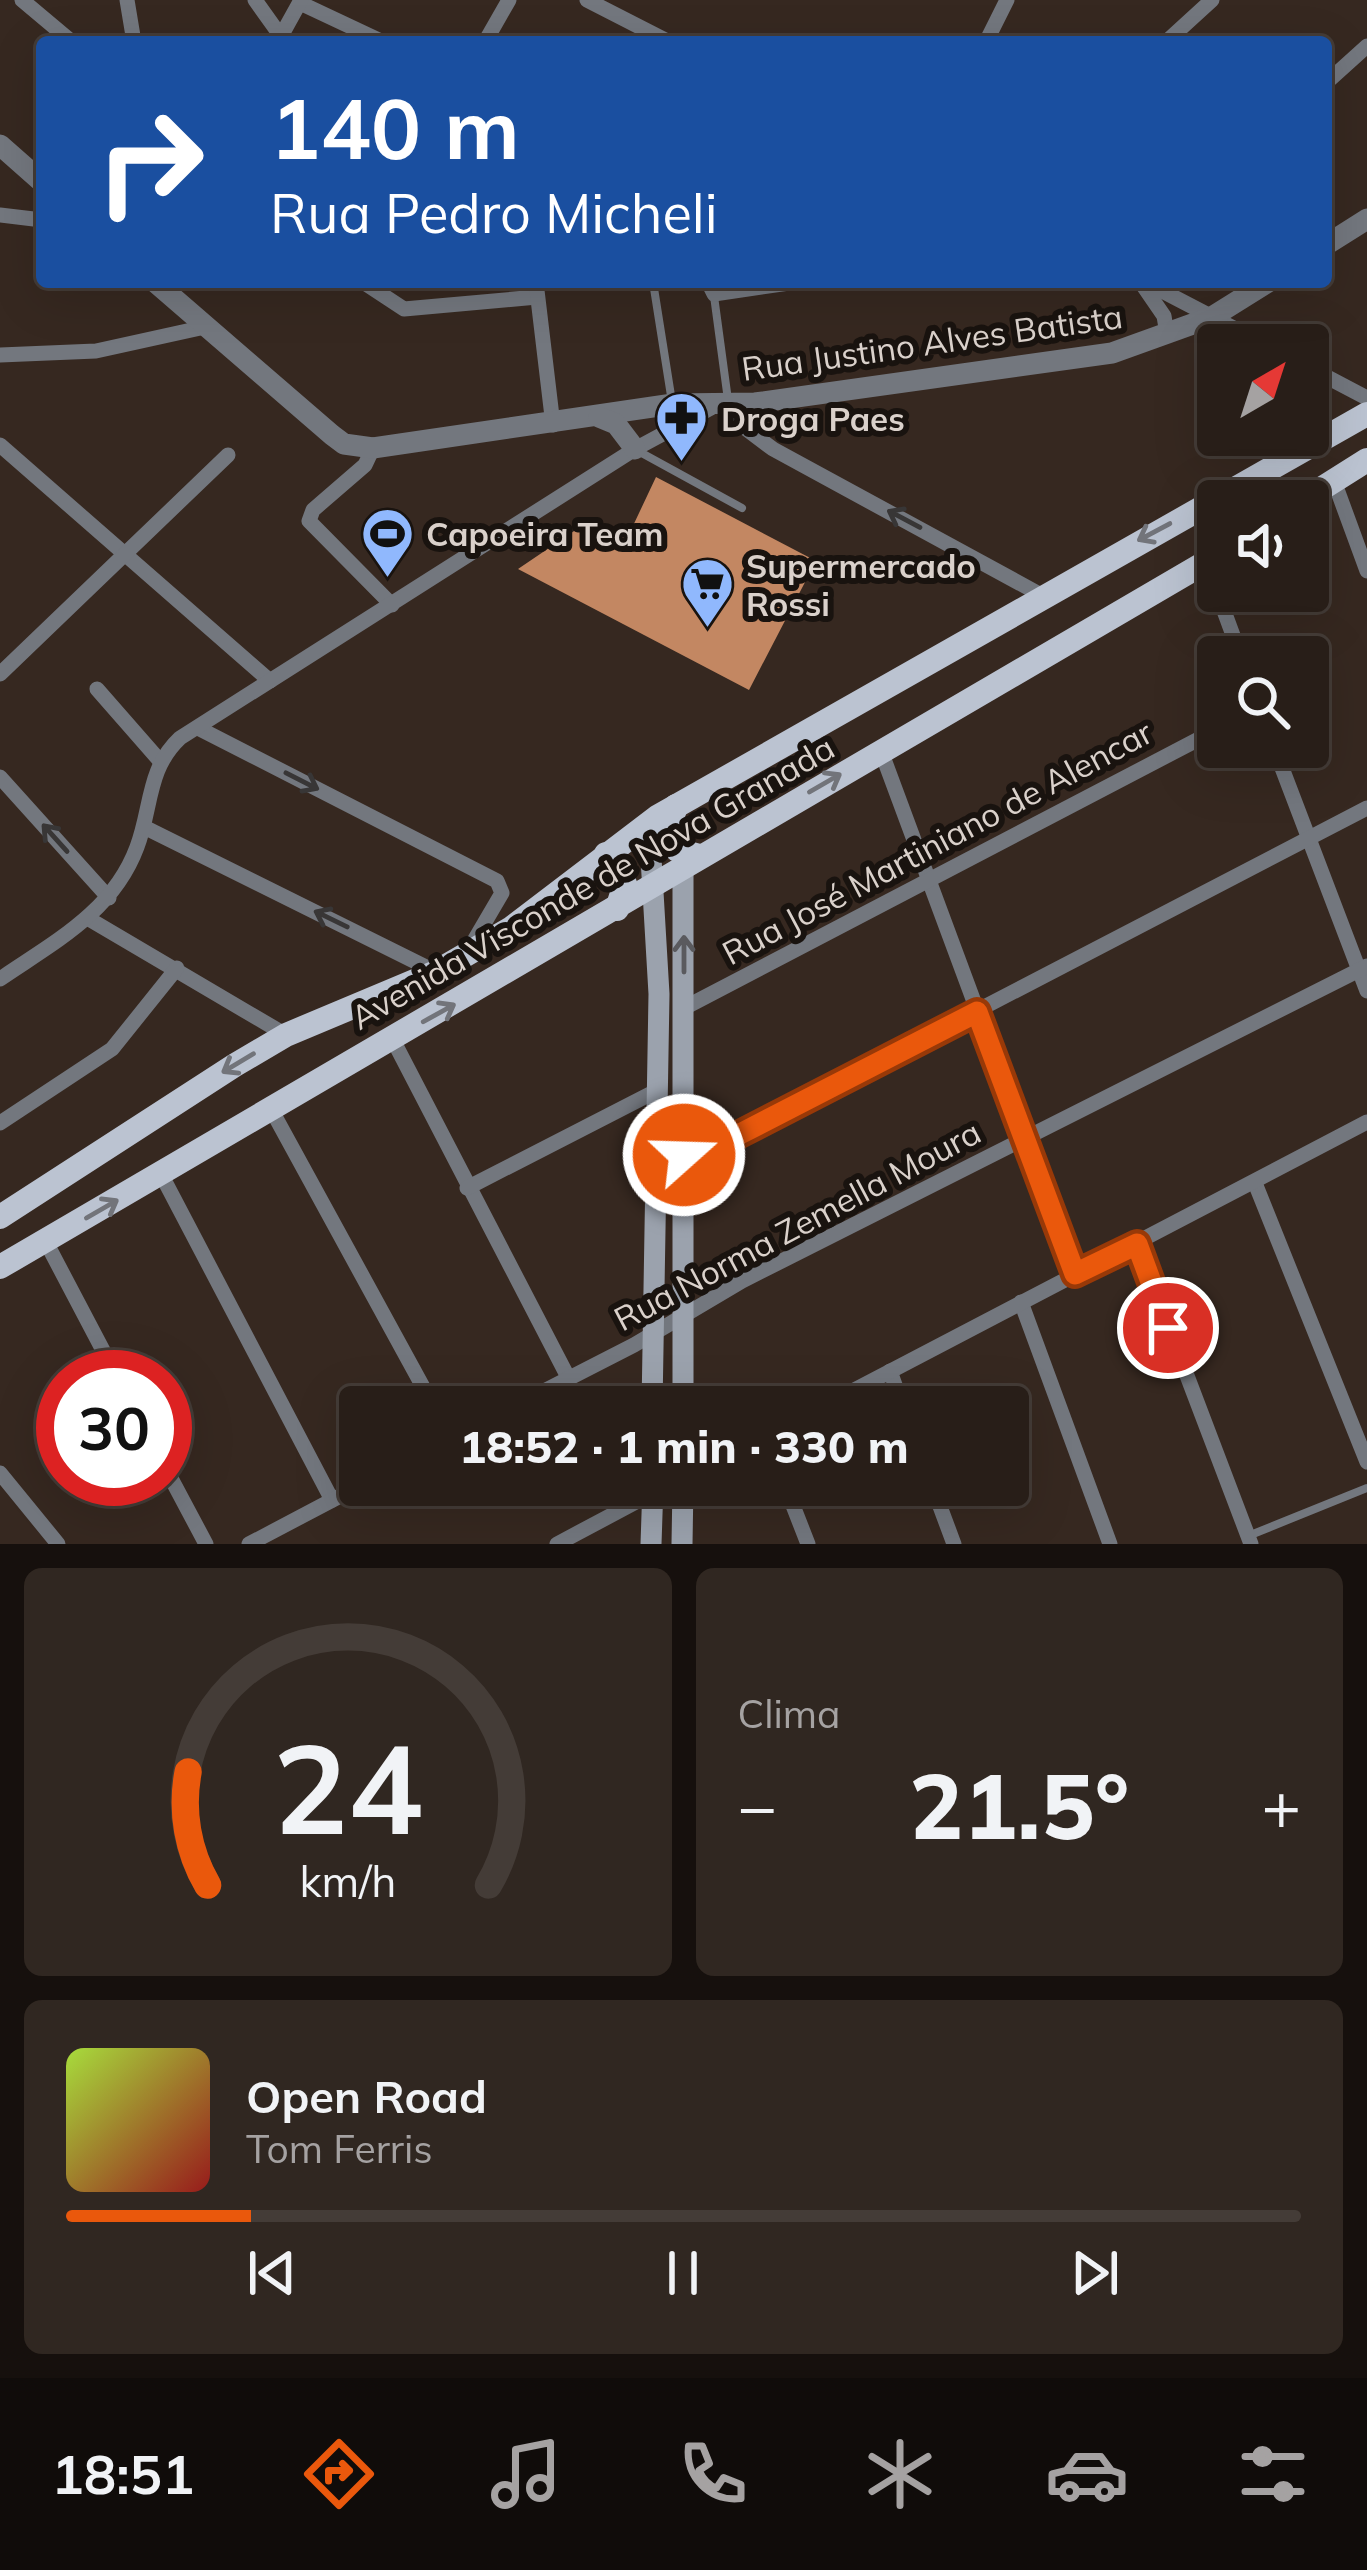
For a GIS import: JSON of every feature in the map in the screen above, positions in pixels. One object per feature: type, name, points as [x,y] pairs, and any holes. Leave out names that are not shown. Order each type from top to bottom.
[{"type":"main road","points":[[0,1217],[286,1035],[436,972],[522,921],[666,812],[1367,414]]},
{"type":"main road","points":[[1329,484],[1367,460]]},
{"type":"main road","name":"Avenida Visconde de Nova Granada","points":[[0,1268],[1197,567]]},
{"type":"main road","points":[[666,812],[666,837],[692,862],[684,1008],[683,1386]]},
{"type":"main road","points":[[652,1386],[658,1090],[651,839],[666,812]]},
{"type":"main road","points":[[606,854],[625,882],[617,909]]},
{"type":"main road","points":[[651,1544],[656,1506]]},
{"type":"main road","points":[[682,1544],[683,1506]]},
{"type":"street","points":[[22,0],[65,36]]},
{"type":"street","points":[[127,0],[133,36]]},
{"type":"street","points":[[255,0],[280,36]]},
{"type":"street","points":[[488,36],[509,0]]},
{"type":"street","points":[[587,0],[657,36]]},
{"type":"street","points":[[989,36],[1006,0]]},
{"type":"street","points":[[285,36],[301,2],[370,36]]},
{"type":"street","points":[[1173,36],[1210,2]]},
{"type":"street","points":[[1332,77],[1367,46]]},
{"type":"street","points":[[0,145],[36,177]]},
{"type":"street","points":[[0,215],[36,219]]},
{"type":"street","points":[[1332,241],[1367,219]]},
{"type":"street","points":[[372,288],[404,309],[536,290],[554,425]]},
{"type":"street","points":[[1146,288],[1164,316],[1168,334]]},
{"type":"street","points":[[1154,288],[1226,324]]},
{"type":"street","name":"Rua Justino Alves Batista","points":[[160,761],[180,737],[635,449],[720,407],[1091,357],[1212,317],[1258,288]]},
{"type":"street","points":[[172,290],[205,328],[344,444],[373,448],[673,404],[720,407],[773,449],[1043,596]]},
{"type":"street","points":[[0,356],[95,351],[205,328]]},
{"type":"street","points":[[1329,378],[1367,398]]},
{"type":"street","points":[[599,417],[616,424],[635,449]]},
{"type":"street","points":[[0,445],[126,550],[270,681]]},
{"type":"street","points":[[373,448],[365,465],[313,510],[309,521],[392,605]]},
{"type":"street","points":[[0,674],[228,455]]},
{"type":"street","points":[[1334,481],[1367,572]]},
{"type":"street","points":[[0,980],[89,919],[109,898],[144,827],[160,761],[98,689]]},
{"type":"street","points":[[198,728],[497,880],[502,893],[467,954]]},
{"type":"street","name":"Rua José Martiniano de Alencar","points":[[684,1008],[1197,741]]},
{"type":"street","points":[[881,751],[1075,1274]]},
{"type":"street","points":[[1282,768],[1363,968],[1367,991]]},
{"type":"street","points":[[0,778],[109,898]]},
{"type":"street","points":[[684,1155],[736,1136],[1367,808]]},
{"type":"street","points":[[144,827],[436,972]]},
{"type":"street","points":[[89,919],[286,1035]]},
{"type":"street","points":[[0,1123],[112,1049],[177,968]]},
{"type":"street","name":"Rua Norma Zemella Moura","points":[[554,1386],[683,1315],[1363,968]]},
{"type":"street","points":[[392,1039],[569,1378]]},
{"type":"street","points":[[467,1188],[658,1090]]},
{"type":"street","points":[[271,1109],[423,1386]]},
{"type":"street","points":[[862,1386],[1367,1123]]},
{"type":"street","points":[[161,1174],[332,1500]]},
{"type":"street","points":[[1255,1183],[1367,1462]]},
{"type":"street","points":[[46,1242],[103,1350]]},
{"type":"street","points":[[1137,1244],[1249,1540]]},
{"type":"street","points":[[1021,1302],[1110,1544]]},
{"type":"street","points":[[890,1371],[895,1386]]},
{"type":"street","points":[[0,1473],[58,1544]]},
{"type":"street","points":[[249,1544],[339,1496]]},
{"type":"street","points":[[186,1506],[206,1544]]},
{"type":"street","points":[[557,1544],[626,1506]]},
{"type":"street","points":[[793,1506],[808,1544]]},
{"type":"street","points":[[940,1506],[954,1544]]},
{"type":"lane","points":[[654,288],[673,404]]},
{"type":"lane","points":[[711,288],[720,407]]},
{"type":"lane","points":[[635,449],[742,508]]},
{"type":"lane","points":[[1249,1540],[1367,1489]]},
{"type":"building","name":"Supermercado Rossi","points":[[656,477],[816,561],[749,690],[518,569],[580,527],[623,547]]},
{"type":"place","name":"Droga Paes","points":[[682,464]]},
{"type":"place","name":"Capoeira Team","points":[[387,579]]},
{"type":"place","name":"Supermercado Rossi","points":[[707,630]]},
{"type":"route","points":[[684,1155],[736,1136],[977,1012],[1075,1274],[1137,1244],[1168,1328]]}]
